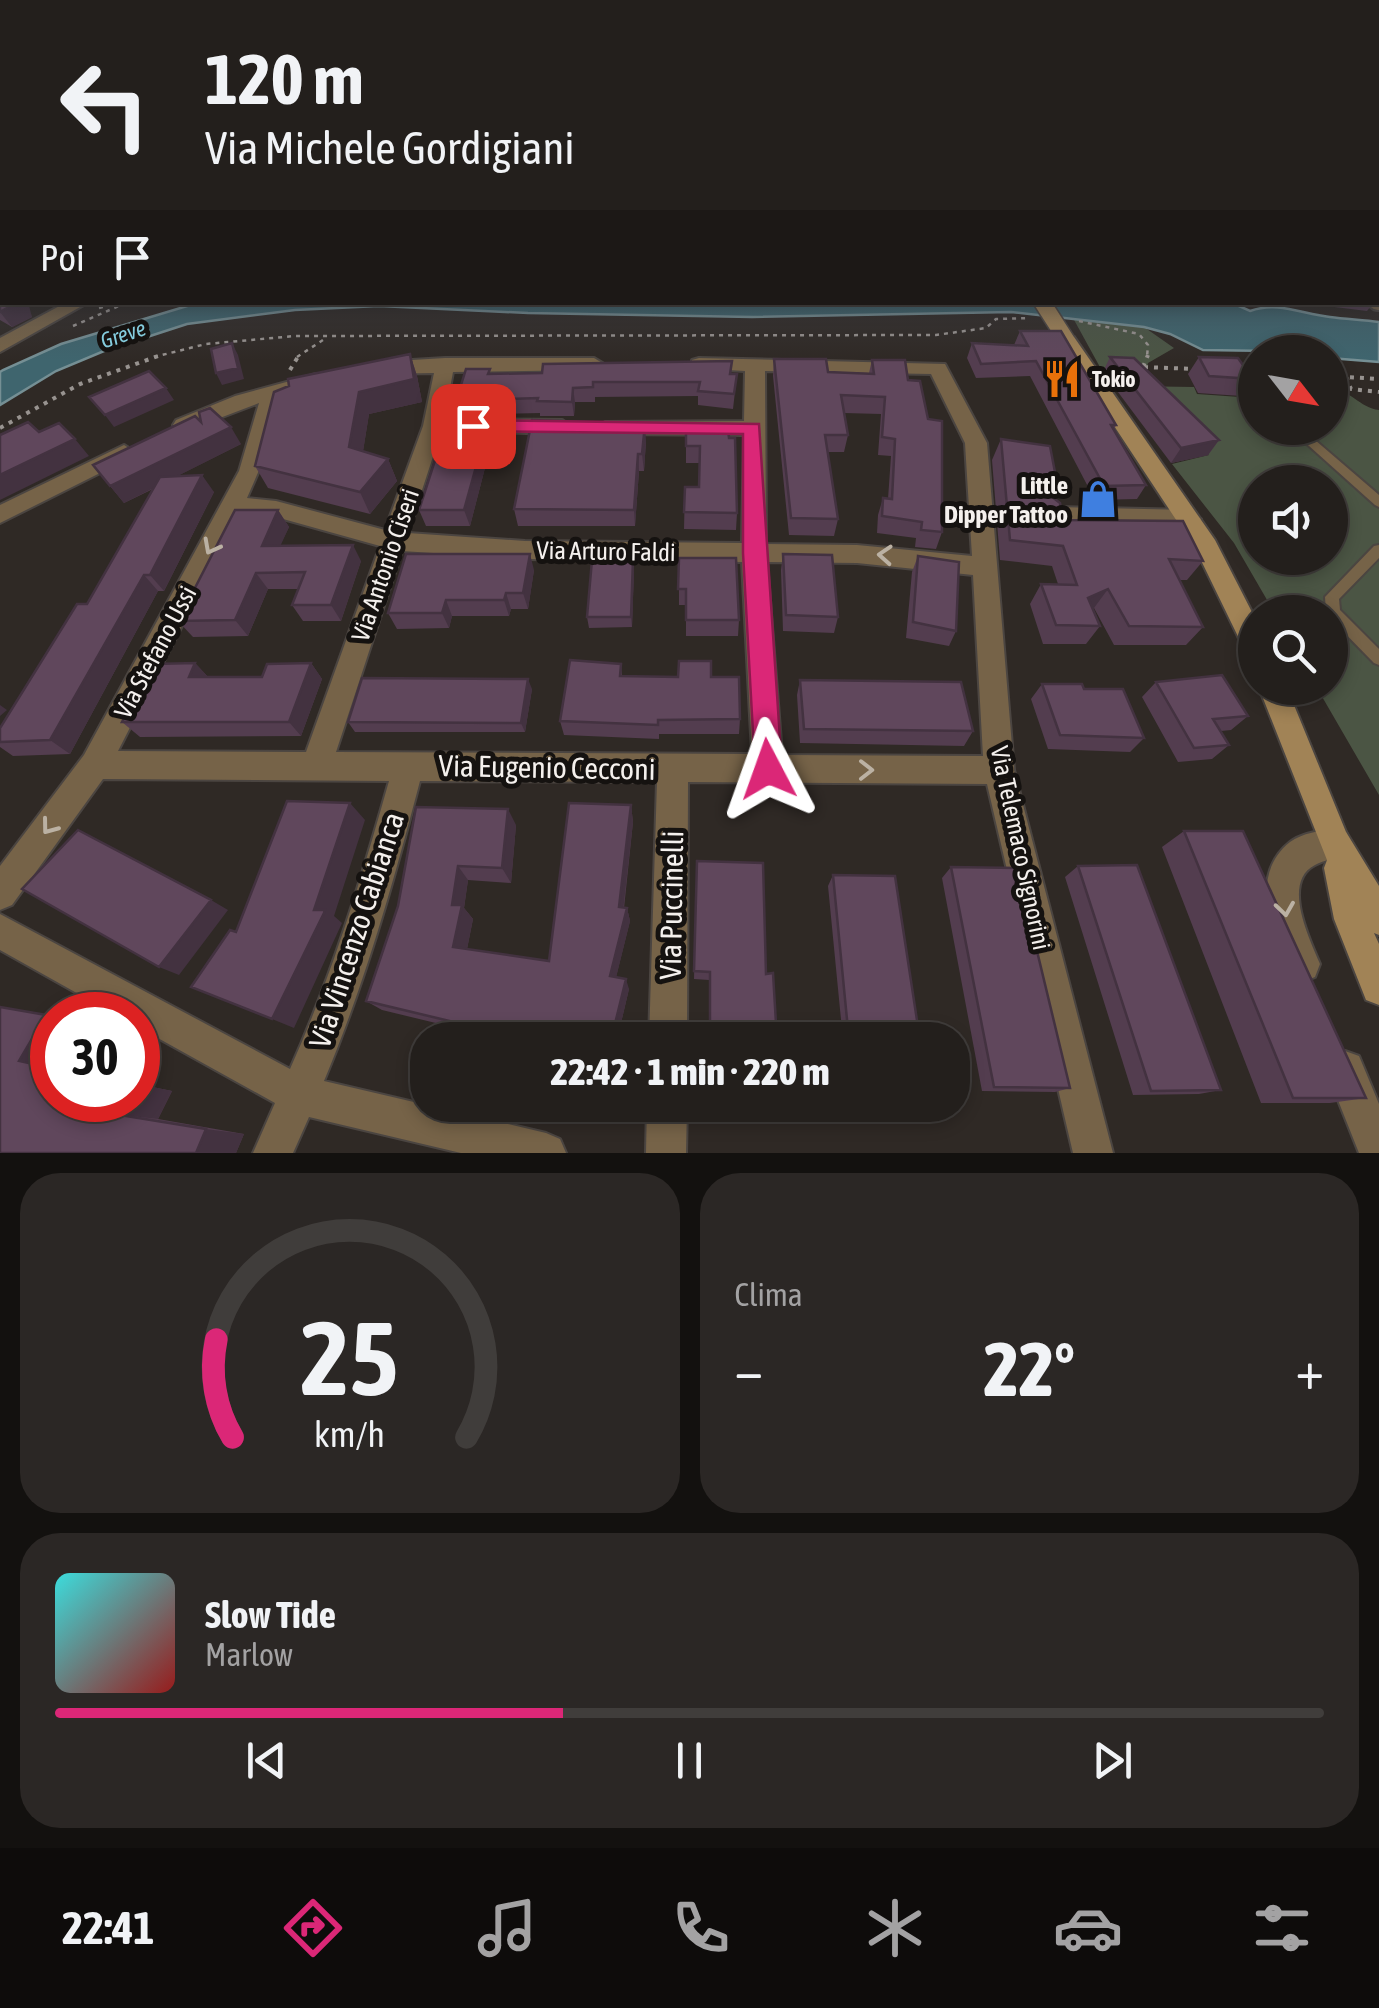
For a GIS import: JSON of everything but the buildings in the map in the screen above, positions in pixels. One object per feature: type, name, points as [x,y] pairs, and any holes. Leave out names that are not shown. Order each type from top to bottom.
[{"type":"main road","points":[[1041,310],[1067,341],[1189,520],[1238,608]]},
{"type":"main road","points":[[1279,705],[1335,844],[1379,918]]},
{"type":"main road","points":[[1335,844],[1351,919],[1379,987]]},
{"type":"street","points":[[0,346],[75,305]]},
{"type":"street","points":[[0,515],[154,438],[280,389],[348,373],[445,364],[619,364]]},
{"type":"street","name":"Via Antonio Ciseri","points":[[317,764],[433,426],[445,364]]},
{"type":"street","points":[[677,364],[755,364],[754,553],[768,769]]},
{"type":"street","name":"Via Telemaco Signorini","points":[[755,364],[938,368],[976,443],[999,770],[1092,1153]]},
{"type":"street","name":"Via Stefano Ussi","points":[[0,893],[95,765],[234,505],[280,389]]},
{"type":"street","points":[[433,426],[752,428]]},
{"type":"street","name":"Via Arturo Faldi","points":[[234,505],[276,510],[393,541],[525,550],[858,554],[982,566]]},
{"type":"street","points":[[1056,515],[1189,520]]},
{"type":"street","name":"Via Vincenzo Cabianca","points":[[273,1153],[350,969],[409,764]]},
{"type":"street","name":"Via Eugenio Cecconi","points":[[95,765],[999,770]]},
{"type":"street","name":"Via Puccinelli","points":[[668,1022],[673,769]]},
{"type":"street","points":[[1313,990],[1284,919],[1282,892],[1289,867],[1298,856],[1310,848],[1335,844]]},
{"type":"street","points":[[0,930],[298,1094],[546,1153]]},
{"type":"street","points":[[1335,1044],[1379,1152]]},
{"type":"street","points":[[666,1153],[667,1122]]},
{"type":"lane","points":[[1314,445],[1379,502]]},
{"type":"lane","points":[[1379,550],[1332,596],[1333,612],[1379,660]]},
{"type":"path","points":[[0,428],[72,387],[124,364],[175,349],[264,335],[936,335],[986,328],[996,319],[1041,310]]},
{"type":"path","points":[[1069,318],[1139,334],[1146,340],[1150,354],[1143,368],[1195,369]]},
{"type":"path","points":[[280,389],[300,352],[330,336]]},
{"type":"path","points":[[1348,377],[1379,379]]},
{"type":"path","points":[[1348,383],[1350,389],[1379,392]]},
{"type":"green space","points":[[1073,318],[1144,327],[1174,348],[1148,363],[1146,371],[1101,369]]},
{"type":"green space","points":[[1228,375],[1238,376],[1238,393]]},
{"type":"green space","points":[[1128,386],[1194,387],[1197,394],[1238,397],[1238,445],[1348,445],[1348,394],[1379,410],[1379,795],[1327,705],[1348,705],[1348,595],[1264,595],[1253,575],[1348,575],[1348,465],[1238,465],[1238,550],[1172,464],[1209,455],[1165,411]]},
{"type":"water","name":"Greve","points":[[190,305],[1237,305],[1250,311],[1280,308],[1379,322],[1379,362],[1348,359],[1348,335],[1238,335],[1238,351],[1203,350],[1144,327],[1011,312],[752,317],[379,306],[295,310],[187,324],[56,371],[0,405],[3,370],[61,344]]},
{"type":"place","name":"Tokio","points":[[1062,379]]},
{"type":"place","name":"Little Dipper Tattoo","points":[[1098,499]]},
{"type":"route","points":[[473,426],[752,428],[754,553],[768,769]]}]
